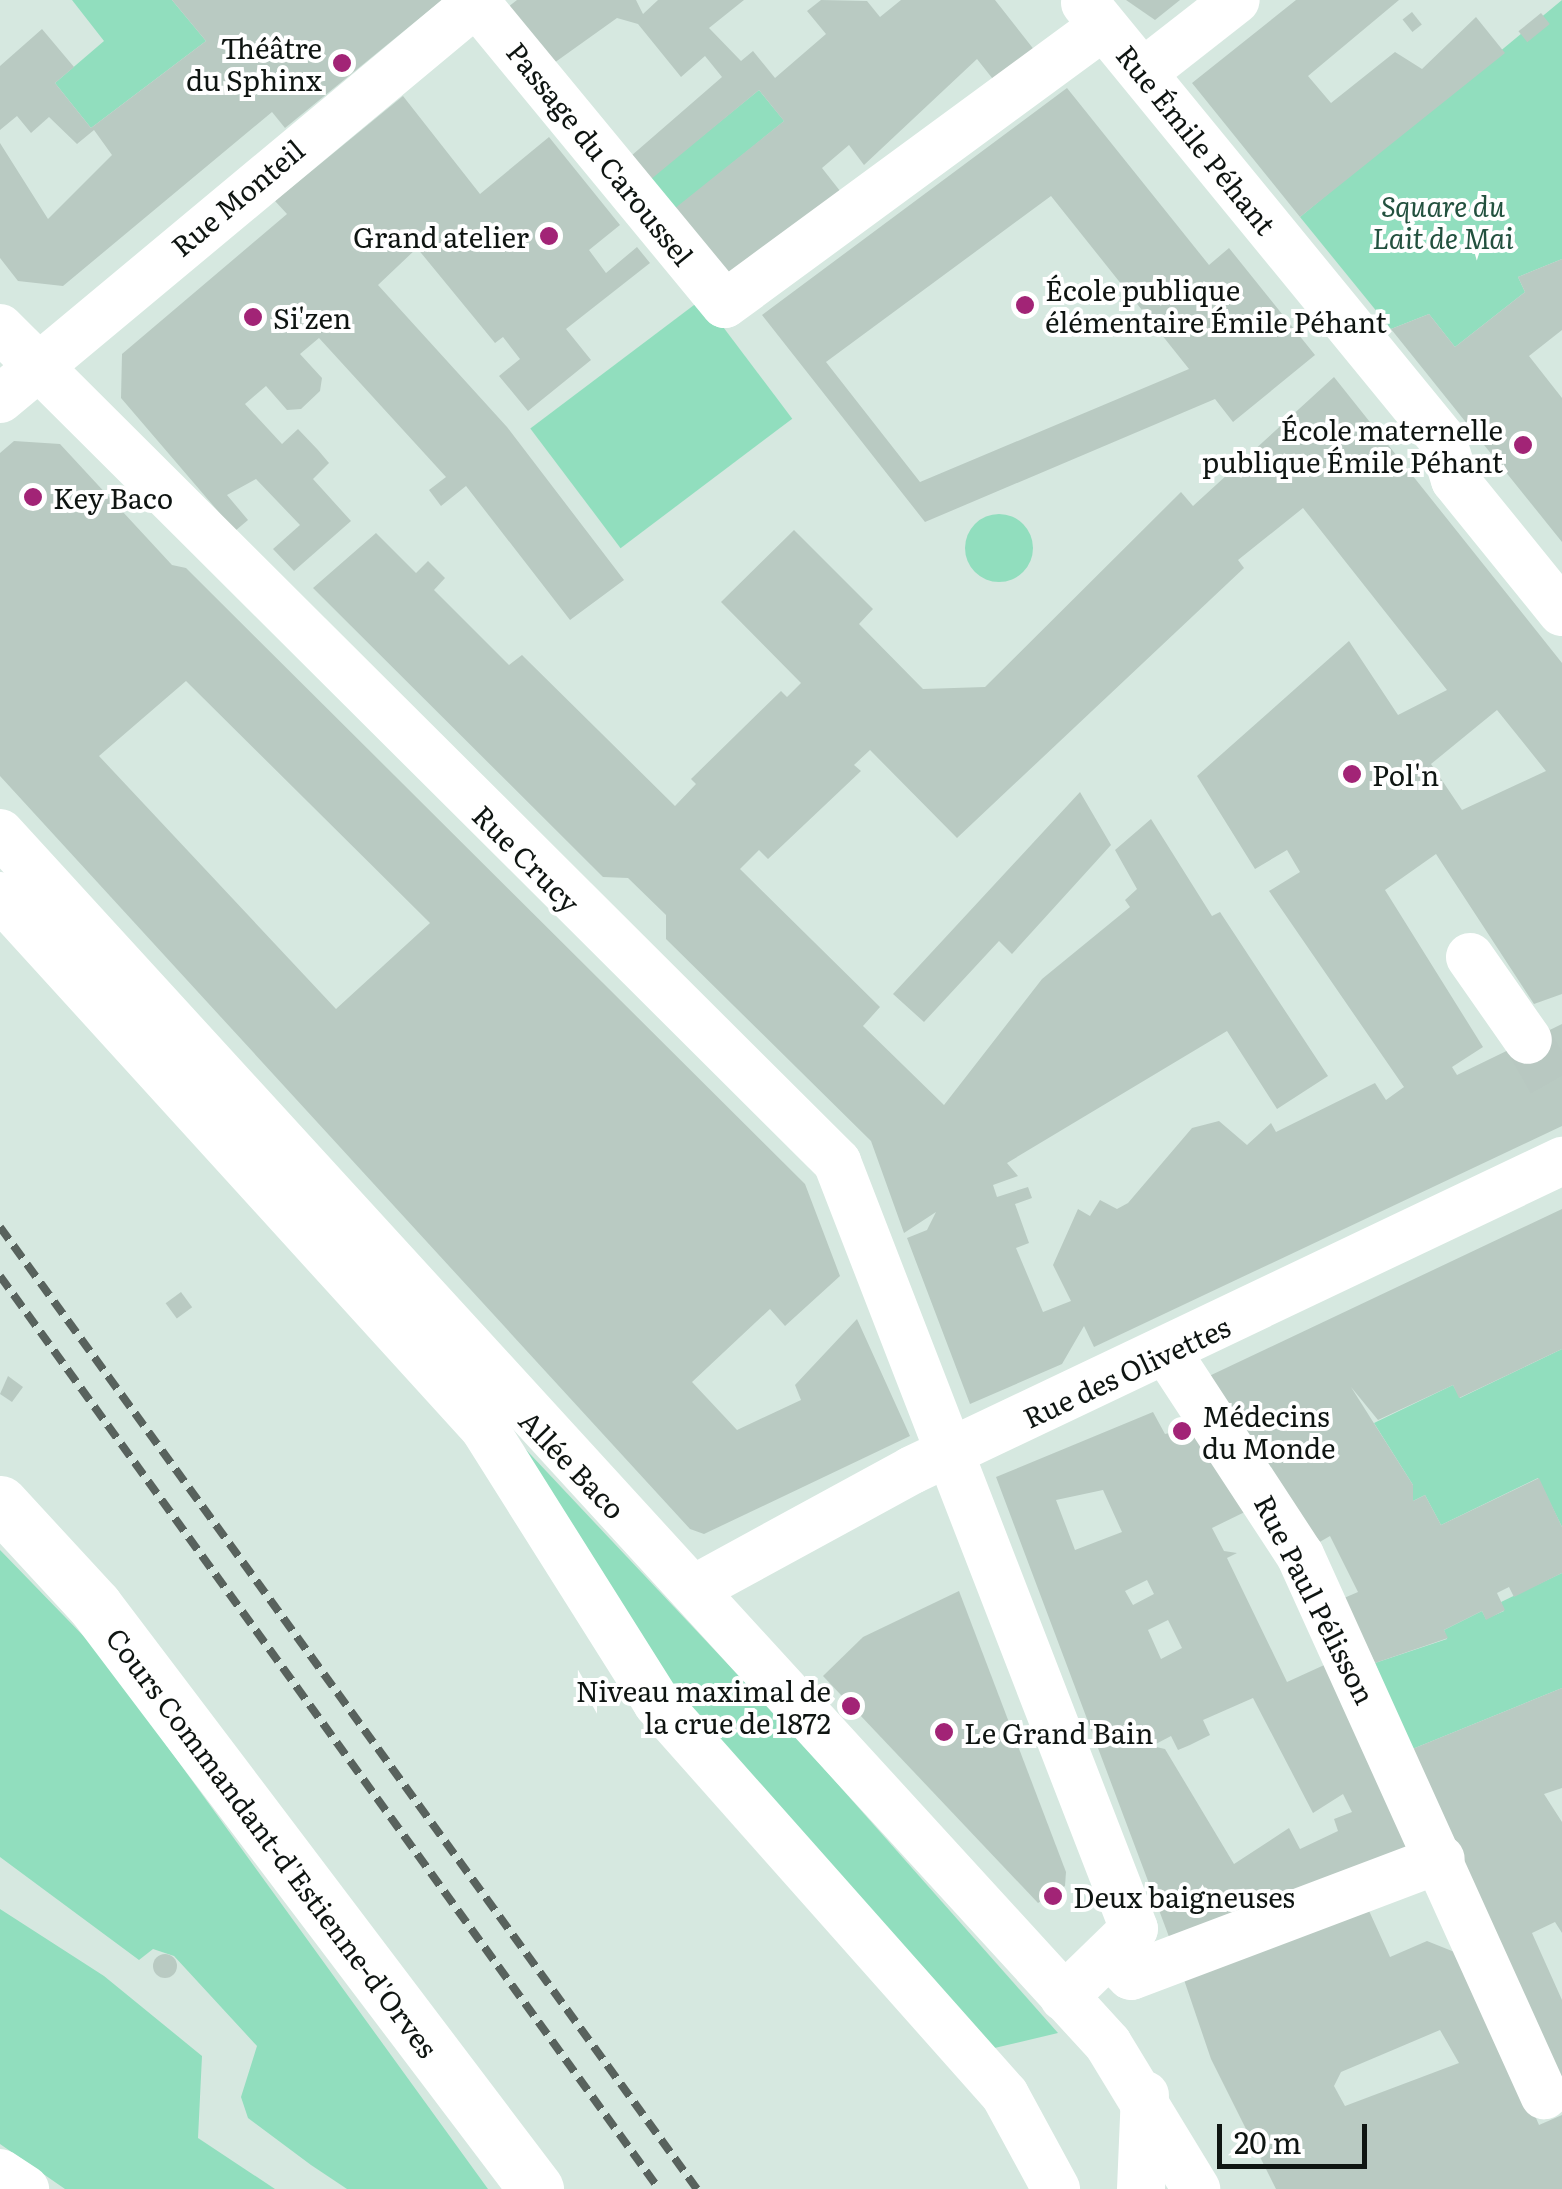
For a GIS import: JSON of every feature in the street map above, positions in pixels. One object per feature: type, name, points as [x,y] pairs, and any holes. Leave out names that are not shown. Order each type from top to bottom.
[{"type":"main road","name":"Cours Commandant-d'Estienne-d'Orves","points":[[0,1503],[95,1606],[536,2189]]},
{"type":"street","points":[[1145,71],[1236,0]]},
{"type":"street","name":"Rue Monteil","points":[[16,385],[256,179],[476,1]]},
{"type":"street","name":"Passage du Caroussel","points":[[476,1],[725,304],[1093,13]]},
{"type":"street","name":"Rue Émile Péhant","points":[[1093,13],[1145,71],[1442,439],[1455,480],[1562,612]]},
{"type":"street","name":"Rue Crucy","points":[[0,328],[16,385],[838,1162],[946,1456],[1134,1930],[1109,1954]]},
{"type":"street","name":"Allée Baco","points":[[0,833],[1064,1997],[1146,2095],[1196,2189]]},
{"type":"street","points":[[0,896],[484,1428],[656,1704],[1005,2095],[1056,2189]]},
{"type":"street","points":[[1470,957],[1528,1040]]},
{"type":"street","name":"Rue des Olivettes","points":[[694,1589],[946,1456],[1562,1161]]},
{"type":"street","name":"Rue Paul Pélisson","points":[[1167,1352],[1300,1555],[1544,2095]]},
{"type":"street","points":[[1064,1997],[1109,1954],[1131,1976],[1441,1860]]},
{"type":"street","points":[[1141,2189],[1146,2095]]},
{"type":"street","points":[[0,2173],[25,2189]]},
{"type":"green space","points":[[72,0],[172,0],[206,41],[91,128],[55,83],[104,41]]},
{"type":"green space","name":"Square du Lait de Mai","points":[[1562,0],[1562,259],[1518,277],[1525,292],[1455,347],[1429,314],[1391,329],[1300,217]]},
{"type":"green space","points":[[759,90],[784,121],[675,210],[649,179]]},
{"type":"green space","points":[[702,299],[792,419],[621,548],[530,428]]},
{"type":"green space","points":[[999,514],[1012,516],[1023,524],[1031,535],[1031,561],[1023,572],[1012,580],[999,582],[986,580],[975,572],[967,561],[965,548],[967,535],[975,524],[986,516]]},
{"type":"green space","points":[[1562,1349],[1562,1527],[1538,1478],[1441,1525],[1425,1495],[1413,1501],[1413,1485],[1374,1423],[1453,1385],[1460,1398]]},
{"type":"green space","points":[[515,1438],[789,1729],[1058,2033],[986,2050],[669,1690]]},
{"type":"green space","points":[[0,1550],[99,1652],[488,2189],[347,2189],[311,2165],[248,2118],[241,2097],[257,2046],[174,1956],[153,1949],[139,1960],[0,1857]]},
{"type":"green space","points":[[1562,1573],[1562,1688],[1410,1750],[1375,1663],[1447,1639],[1444,1630],[1482,1611],[1486,1619],[1504,1611],[1501,1602]]},
{"type":"green space","points":[[0,1909],[104,1976],[202,2056],[198,2138],[275,2189],[65,2189],[0,2144]]},
{"type":"building","points":[[172,0],[442,0],[285,128],[272,112],[63,286],[18,281],[0,258],[0,143],[48,219],[112,155],[94,130],[77,144],[49,117],[31,133],[17,116],[0,130],[0,66],[42,29],[74,67],[55,83],[91,128],[206,41]]},
{"type":"building","points":[[517,0],[636,0],[643,14],[658,0],[744,0],[709,28],[741,61],[753,51],[775,78],[826,34],[807,11],[821,0],[867,1],[880,17],[901,0],[995,0],[1039,56],[1000,88],[977,59],[864,165],[849,145],[822,168],[844,196],[735,285],[674,209],[784,121],[759,90],[650,180],[631,156],[722,77],[705,56],[681,77],[638,24],[617,18],[554,63],[508,7]]},
{"type":"building","points":[[1126,0],[1180,0],[1155,20]]},
{"type":"building","points":[[1296,0],[1399,0],[1308,76],[1331,103],[1395,52],[1422,69],[1476,17],[1505,53],[1300,217],[1192,83]]},
{"type":"building","points":[[1412,12],[1422,25],[1412,32],[1403,19]]},
{"type":"building","points":[[1541,13],[1550,24],[1527,42],[1518,31]]},
{"type":"building","points":[[1067,88],[1209,265],[1229,248],[1315,355],[1233,422],[1215,399],[925,522],[762,315]],"holes":[[[1051,196],[1189,369],[920,482],[826,362]]]},
{"type":"building","points":[[403,96],[480,194],[549,137],[620,225],[589,250],[606,273],[637,247],[650,263],[566,329],[591,360],[528,411],[499,376],[520,359],[503,337],[495,343],[417,248],[378,285],[507,427],[624,580],[570,620],[466,486],[441,506],[429,490],[446,477],[319,338],[300,354],[322,378],[320,391],[301,409],[287,410],[266,386],[245,404],[282,444],[298,429],[318,450],[329,463],[313,479],[351,521],[294,571],[273,549],[300,525],[256,479],[227,495],[248,520],[235,531],[121,398],[122,354],[287,214],[275,201]]},
{"type":"building","name":"École maternelle publique Émile Péhant","points":[[1562,259],[1562,330],[1529,356],[1562,398],[1562,542],[1391,329],[1429,314],[1455,347],[1525,292],[1518,277]]},
{"type":"building","points":[[1334,377],[1562,663],[1562,994],[1534,1004],[1436,854],[1385,890],[1483,1047],[1452,1067],[1457,1075],[1562,1024],[1562,1126],[1094,1347],[1084,1326],[1062,1364],[970,1404],[907,1238],[927,1230],[936,1212],[904,1233],[871,1141],[666,939],[666,915],[628,878],[603,877],[313,588],[376,533],[416,573],[428,561],[445,578],[434,590],[509,665],[522,655],[675,806],[696,784],[691,779],[781,691],[787,697],[801,683],[721,602],[794,530],[873,609],[859,624],[923,689],[985,687],[1181,492],[1193,506]],"holes":[[[1303,508],[1447,690],[1398,715],[1349,641],[1197,776],[1255,869],[1287,850],[1300,872],[1269,891],[1404,1087],[1386,1100],[1375,1083],[1276,1132],[1271,1123],[1247,1145],[1219,1121],[1192,1128],[1128,1203],[1117,1209],[1100,1200],[1090,1216],[1078,1209],[1053,1265],[1071,1301],[1043,1312],[1016,1248],[1029,1243],[1015,1204],[1032,1198],[1028,1187],[997,1197],[993,1185],[1018,1176],[1007,1163],[1227,1031],[1277,1109],[1328,1076],[1220,912],[1212,916],[1151,819],[1115,850],[1137,889],[1125,900],[1130,907],[1042,979],[944,1105],[863,1026],[880,1007],[740,869],[759,850],[768,859],[861,771],[854,765],[870,750],[957,838],[1244,568],[1238,560]],[[1497,710],[1546,771],[1462,810],[1431,764]]]},
{"type":"building","points":[[14,441],[60,444],[172,565],[186,568],[805,1184],[840,1276],[785,1326],[770,1309],[692,1382],[737,1430],[801,1400],[795,1385],[857,1319],[910,1436],[704,1534],[690,1529],[0,776],[0,453]],"holes":[[[186,681],[430,923],[336,1009],[99,756]]]},
{"type":"building","points":[[1080,792],[1111,845],[1012,954],[999,941],[924,1022],[893,994]]},
{"type":"building","points":[[1562,1209],[1562,1349],[1459,1398],[1453,1385],[1378,1420],[1351,1387],[1413,1485],[1413,1501],[1425,1495],[1441,1525],[1539,1478],[1562,1527],[1562,1573],[1514,1597],[1509,1587],[1497,1593],[1505,1610],[1486,1620],[1482,1611],[1444,1630],[1448,1638],[1375,1663],[1344,1598],[1358,1592],[1330,1536],[1311,1547],[1207,1377]]},
{"type":"building","points":[[181,1292],[192,1307],[177,1319],[166,1303]]},
{"type":"building","points":[[8,1376],[23,1387],[12,1402],[0,1394]]},
{"type":"building","points":[[1153,1412],[1165,1434],[1197,1427],[1255,1507],[1212,1528],[1224,1551],[1237,1553],[1227,1558],[1287,1682],[1333,1661],[1413,1838],[1402,1865],[1174,1950],[996,1477]],"holes":[[[1103,1490],[1122,1532],[1075,1550],[1056,1500]],[[1147,1580],[1154,1594],[1133,1605],[1125,1591]],[[1168,1620],[1182,1648],[1161,1659],[1148,1630]],[[1253,1698],[1313,1813],[1343,1794],[1352,1812],[1334,1819],[1338,1831],[1300,1849],[1289,1828],[1234,1864],[1165,1749],[1152,1746],[1171,1736],[1178,1750],[1210,1735],[1203,1720]]]},
{"type":"building","name":"Le Grand Bain","points":[[959,1591],[1066,1872],[1065,1886],[1038,1903],[823,1676],[863,1637]]},
{"type":"building","points":[[1562,1688],[1562,1788],[1544,1794],[1562,1822],[1562,1933],[1555,1922],[1532,1933],[1562,2000],[1562,2092],[1410,1750]]},
{"type":"building","points":[[1365,1902],[1390,1957],[1427,1941],[1467,1957],[1539,2125],[1562,2115],[1562,2189],[1276,2189],[1211,2059],[1180,1968]],"holes":[[[1440,2030],[1459,2063],[1345,2106],[1334,2086],[1341,2072]]]},
{"type":"building","points":[[165,1954],[177,1966],[165,1978],[153,1966]]},
{"type":"tunnel","points":[[1528,1040],[1562,1100]]},
{"type":"railway","points":[[0,1227],[697,2189]]},
{"type":"railway","points":[[0,1276],[659,2189]]},
{"type":"place","name":"Théâtre du Sphinx","points":[[342,63]]},
{"type":"place","name":"Grand atelier","points":[[549,236]]},
{"type":"place","name":"École publique élémentaire Émile Péhant","points":[[1025,305]]},
{"type":"place","name":"Si'zen","points":[[253,317]]},
{"type":"place","name":"École maternelle publique Émile Péhant","points":[[1523,445]]},
{"type":"place","name":"Key Baco","points":[[33,497]]},
{"type":"place","name":"Pol'n","points":[[1352,774]]},
{"type":"place","name":"Médecins du Monde","points":[[1182,1431]]},
{"type":"place","name":"Niveau maximal de la crue de 1872","points":[[851,1706]]},
{"type":"place","name":"Le Grand Bain","points":[[944,1732]]},
{"type":"place","name":"Deux baigneuses","points":[[1053,1896]]}]
